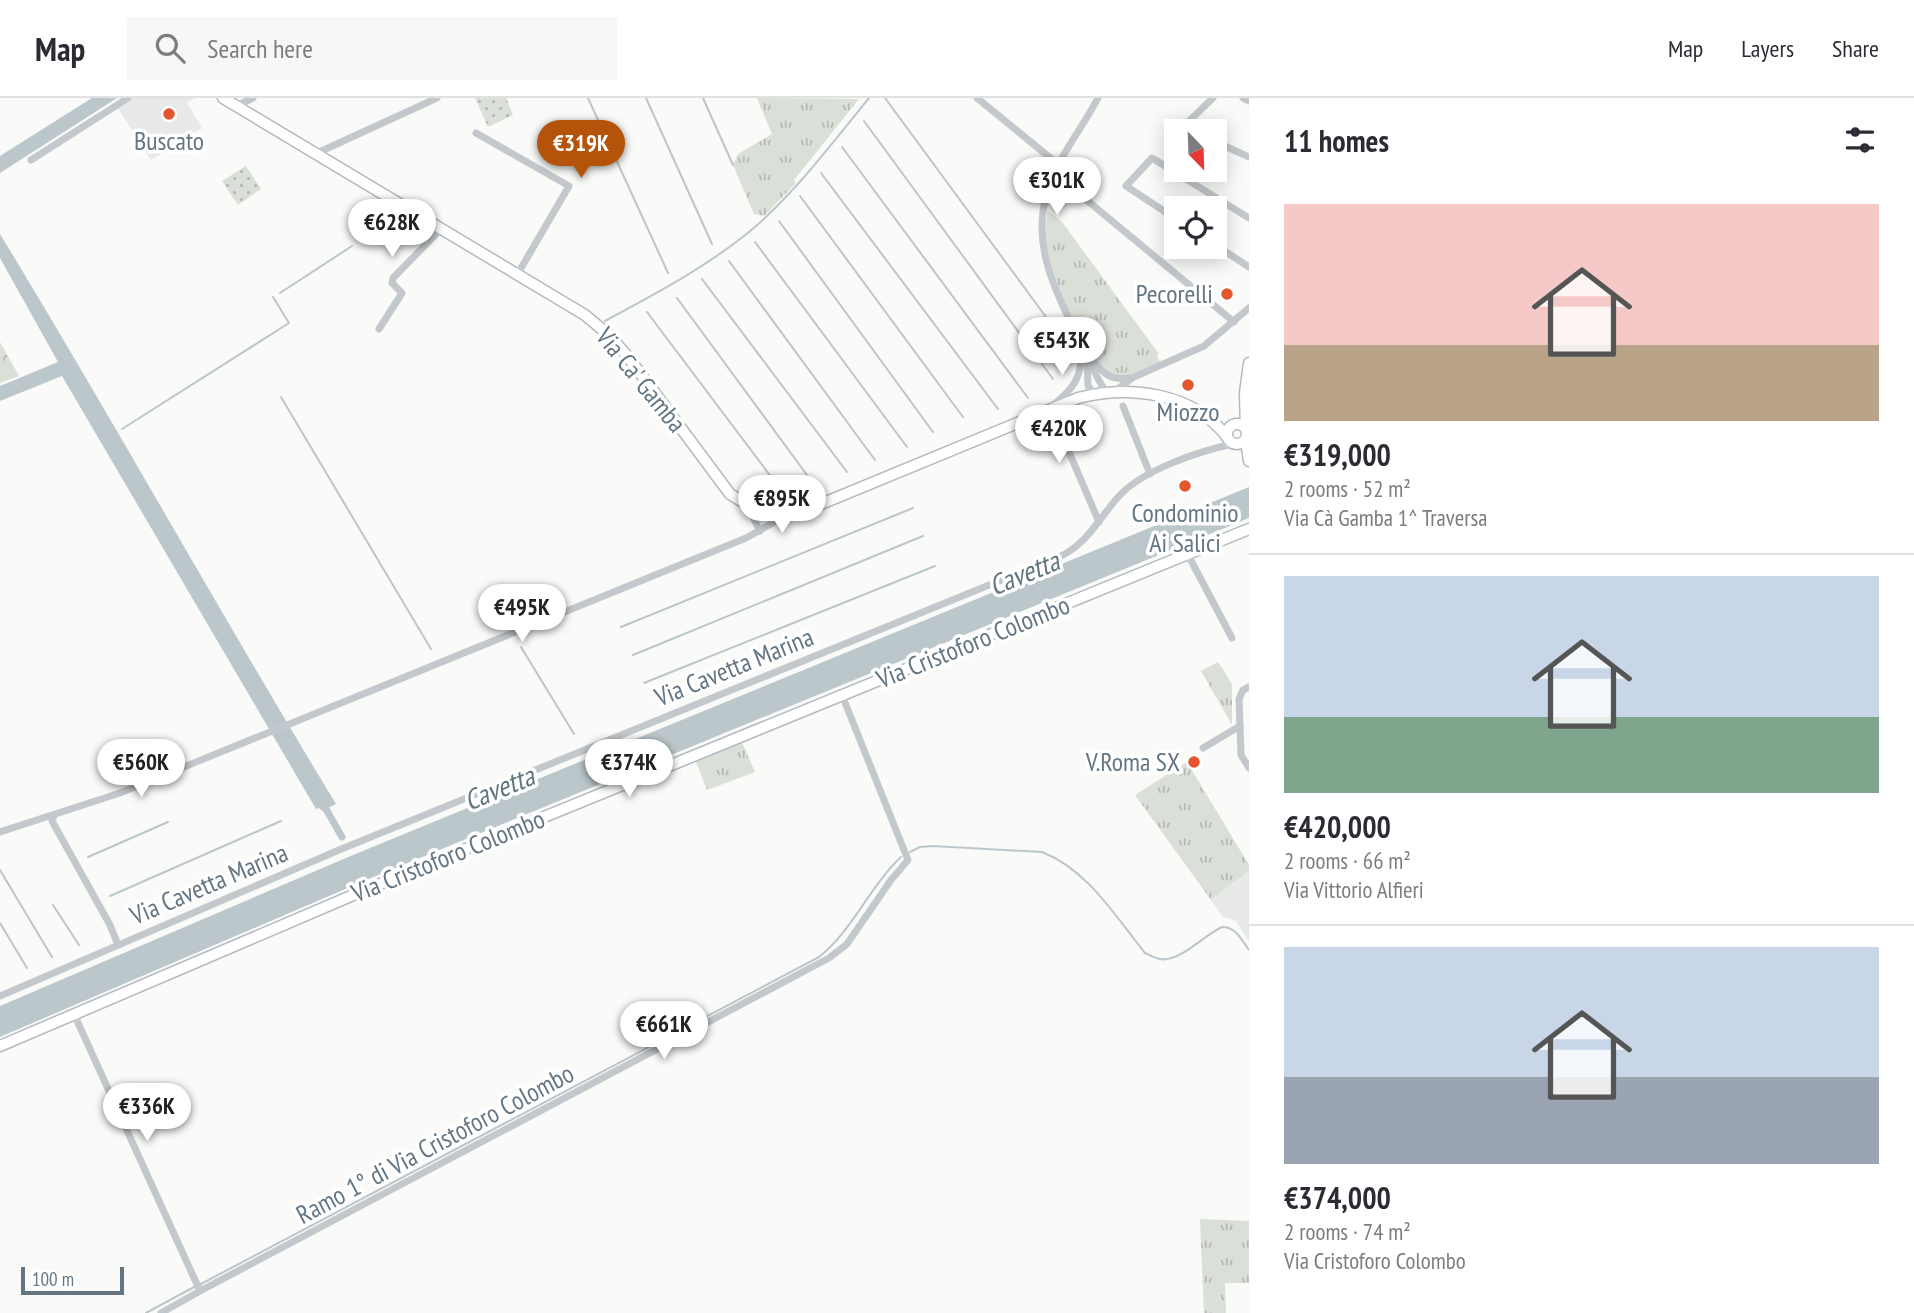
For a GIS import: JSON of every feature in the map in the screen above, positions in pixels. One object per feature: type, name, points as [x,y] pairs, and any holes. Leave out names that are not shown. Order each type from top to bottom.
[{"type":"street","points":[[31,160],[128,98]]},
{"type":"street","name":"Via Ca' Gamba","points":[[223,98],[575,308],[610,337],[628,357],[730,494],[764,512],[787,515],[814,507],[1078,398],[1109,392],[1166,397],[1188,405],[1212,421],[1249,460]]},
{"type":"street","points":[[236,106],[253,98]]},
{"type":"street","points":[[315,154],[438,98]]},
{"type":"street","points":[[976,98],[1059,165]]},
{"type":"street","points":[[1098,98],[1059,165],[1047,192],[1042,218],[1042,241],[1046,266],[1083,349],[1109,392],[1134,377],[1196,351],[1249,309]]},
{"type":"street","points":[[1191,119],[1213,98]]},
{"type":"street","points":[[1243,98],[1249,101]]},
{"type":"street","points":[[476,133],[569,186],[517,275]]},
{"type":"street","points":[[1227,147],[1249,157]]},
{"type":"street","points":[[1164,211],[1126,186],[1152,158],[1213,196]]},
{"type":"street","points":[[1066,183],[1234,322]]},
{"type":"street","points":[[1227,204],[1249,218]]},
{"type":"street","points":[[379,329],[402,293],[392,283],[393,278],[441,229]]},
{"type":"street","points":[[1227,253],[1249,267]]},
{"type":"street","points":[[1083,349],[1107,376],[1117,379],[1134,377]]},
{"type":"street","points":[[1083,349],[1088,386],[1095,394]]},
{"type":"street","points":[[1045,412],[1077,379],[1083,349]]},
{"type":"street","points":[[1249,363],[1244,408],[1249,460]]},
{"type":"street","points":[[1123,405],[1150,474]]},
{"type":"street","points":[[1229,437],[1244,408]]},
{"type":"street","points":[[1033,417],[1039,431],[1057,424],[1099,522]]},
{"type":"street","points":[[1229,437],[1240,425],[1246,434]]},
{"type":"street","points":[[1229,437],[1241,444],[1246,434]]},
{"type":"street","name":"Via Cavetta Marina","points":[[0,996],[339,850],[1063,555],[1085,541],[1120,495],[1150,474],[1229,437]]},
{"type":"street","points":[[751,507],[760,531]]},
{"type":"street","points":[[0,832],[120,793],[760,531],[787,515]]},
{"type":"street","name":"Via Cristoforo Colombo","points":[[0,1046],[346,899],[1249,529]]},
{"type":"street","points":[[1187,554],[1232,638]]},
{"type":"street","points":[[1248,764],[1241,755],[1239,695],[1249,687]]},
{"type":"street","name":"Ramo 1° di Via Cristoforo Colombo","points":[[198,1287],[818,964],[847,944],[908,860],[842,695]]},
{"type":"street","points":[[1203,748],[1240,726]]},
{"type":"street","points":[[54,815],[52,821],[110,925],[118,945]]},
{"type":"street","points":[[74,1014],[198,1287],[161,1313]]},
{"type":"shaded area","points":[[92,98],[117,98],[0,173],[0,156]]},
{"type":"shaded area","points":[[133,98],[195,98],[187,103],[202,128],[151,160],[118,108]]},
{"type":"shaded area","points":[[0,234],[336,804],[322,811],[316,809],[62,376],[0,401],[0,386],[58,362],[0,258]]},
{"type":"shaded area","name":"Cavetta","points":[[1249,487],[1249,518],[371,878],[0,1037],[0,1006],[353,855]]},
{"type":"shaded area","points":[[1249,871],[1249,942],[1236,921],[1222,916],[1211,900]]},
{"type":"green space","points":[[475,98],[506,98],[513,115],[488,127]]},
{"type":"green space","points":[[757,98],[859,99],[794,180],[796,183],[764,216],[754,214],[733,165],[738,154],[772,134]]},
{"type":"green space","points":[[246,166],[261,189],[238,205],[222,181]]},
{"type":"green space","points":[[1047,210],[1062,222],[1159,354],[1157,355],[1160,362],[1137,373],[1120,376],[1104,369],[1094,356],[1064,301],[1051,265],[1046,242]]},
{"type":"green space","points":[[0,342],[19,376],[0,383]]},
{"type":"green space","points":[[1218,662],[1232,684],[1232,725],[1201,671]]},
{"type":"green space","points":[[741,740],[755,772],[707,790],[695,759]]},
{"type":"green space","points":[[1187,762],[1249,865],[1249,871],[1211,900],[1135,795]]},
{"type":"green space","points":[[1200,1219],[1249,1221],[1249,1283],[1225,1283],[1226,1313],[1204,1313]]},
{"type":"waterway","points":[[588,98],[668,273]]},
{"type":"waterway","points":[[646,98],[712,244]]},
{"type":"waterway","points":[[703,98],[733,165]]},
{"type":"waterway","points":[[605,321],[701,266],[755,227],[800,181],[869,98]]},
{"type":"waterway","points":[[885,98],[1046,317]]},
{"type":"waterway","points":[[864,121],[1053,379]]},
{"type":"waterway","points":[[842,147],[1028,398]]},
{"type":"waterway","points":[[821,173],[998,409]]},
{"type":"waterway","points":[[800,196],[963,417]]},
{"type":"waterway","points":[[779,221],[933,432]]},
{"type":"waterway","points":[[755,242],[907,447]]},
{"type":"waterway","points":[[280,293],[352,246]]},
{"type":"waterway","points":[[729,261],[875,460]]},
{"type":"waterway","points":[[702,279],[847,472]]},
{"type":"waterway","points":[[122,429],[289,323],[273,297]]},
{"type":"waterway","points":[[677,298],[815,486]]},
{"type":"waterway","points":[[647,312],[781,490]]},
{"type":"waterway","points":[[281,397],[431,649]]},
{"type":"waterway","points":[[621,627],[913,508]]},
{"type":"waterway","points":[[633,655],[923,536]]},
{"type":"waterway","points":[[644,683],[935,566]]},
{"type":"waterway","points":[[521,647],[574,734]]},
{"type":"waterway","points":[[322,802],[342,837]]},
{"type":"waterway","points":[[110,896],[281,821]]},
{"type":"waterway","points":[[88,857],[168,822]]},
{"type":"waterway","points":[[910,852],[920,847],[933,846],[1042,852],[1058,860],[1087,882],[1145,953],[1161,959],[1174,957],[1222,927],[1235,931],[1249,950]]},
{"type":"waterway","points":[[201,1284],[819,957],[842,934],[879,881],[901,857]]},
{"type":"waterway","points":[[0,870],[52,957]]},
{"type":"waterway","points":[[53,905],[79,945]]},
{"type":"waterway","points":[[0,923],[27,968]]},
{"type":"waterway","points":[[146,1313],[196,1286]]},
{"type":"place","name":"Buscato","points":[[169,114]]},
{"type":"place","name":"Pecorelli","points":[[1227,294]]},
{"type":"place","name":"Miozzo","points":[[1188,385]]},
{"type":"place","name":"Condominio Ai Salici","points":[[1185,486]]},
{"type":"place","name":"V.Roma SX","points":[[1194,762]]}]
